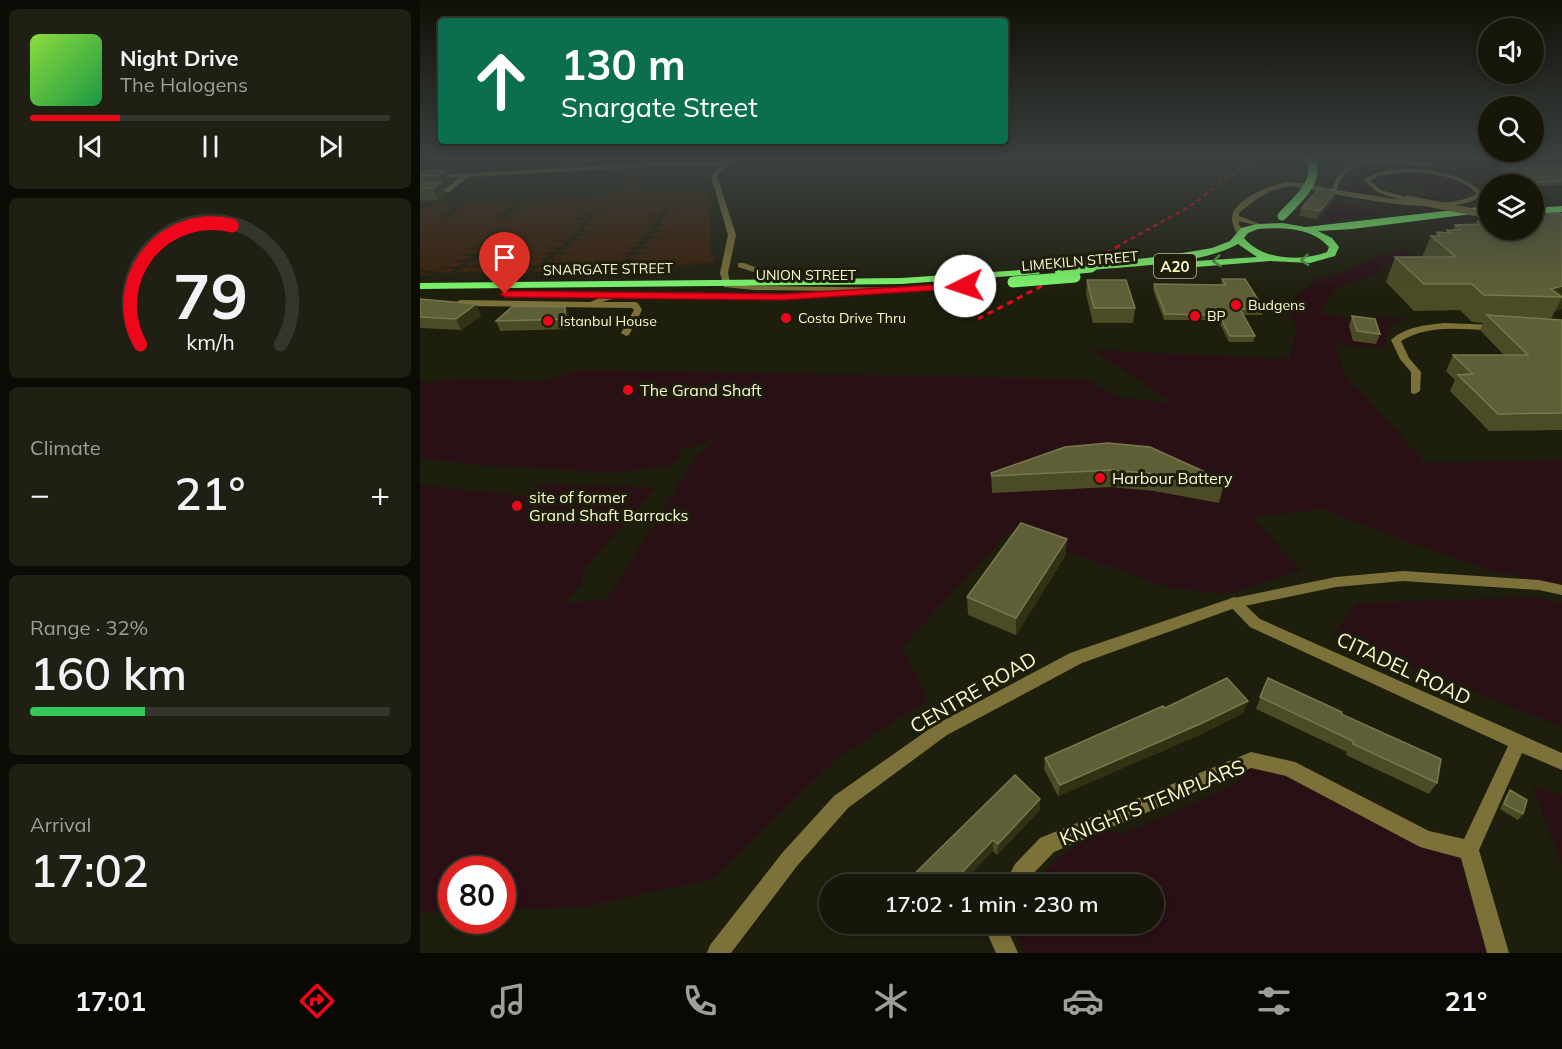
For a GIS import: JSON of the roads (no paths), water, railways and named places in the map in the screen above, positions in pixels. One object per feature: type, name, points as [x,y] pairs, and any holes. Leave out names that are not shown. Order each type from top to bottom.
[{"type":"highway","points":[[1262,226],[1282,216],[1291,204]]},
{"type":"highway","points":[[1262,226],[1352,226],[1478,209]]},
{"type":"highway","points":[[1544,210],[1562,209]]},
{"type":"highway","points":[[1282,216],[1284,224],[1339,240],[1424,222],[1478,216]]},
{"type":"highway","name":"LIMEKILN STREET","points":[[742,285],[915,280],[1090,267],[1209,251],[1221,248],[1262,226]]},
{"type":"highway","points":[[1240,236],[1243,245],[1252,251],[1276,258],[1302,261],[1320,259],[1331,254],[1339,240]]},
{"type":"highway","name":"LIMEKILN STREET","points":[[708,296],[814,296],[908,290],[1075,277],[1227,260],[1276,258]]},
{"type":"highway","name":"A20","points":[[724,282],[742,285]]},
{"type":"highway","name":"SNARGATE STREET","points":[[420,292],[724,282]]},
{"type":"highway","name":"SNARGATE STREET","points":[[420,292],[708,296]]},
{"type":"street","name":"UNION STREET","points":[[723,204],[730,224],[731,250],[725,263],[724,282]]},
{"type":"street","points":[[1240,236],[1235,217],[1236,212],[1246,204]]},
{"type":"street","points":[[1435,204],[1478,213]]},
{"type":"street","points":[[1235,217],[1262,226]]},
{"type":"street","name":"UNION STREET","points":[[731,250],[741,265],[742,285]]},
{"type":"street","name":"UNION STREET","points":[[741,265],[770,275],[822,282]]},
{"type":"street","name":"UNION STREET","points":[[708,296],[742,285],[908,290]]},
{"type":"street","name":"SNARGATE STREET","points":[[588,305],[615,295]]},
{"type":"street","name":"SNARGATE STREET","points":[[455,303],[629,305],[638,307],[626,333]]},
{"type":"street","points":[[1415,391],[1416,372],[1396,340],[1418,329],[1503,328]]},
{"type":"street","name":"CENTRE ROAD","points":[[723,945],[789,859],[841,802],[940,730],[1076,658],[1234,603],[1336,582],[1403,576],[1539,585],[1562,590]]},
{"type":"street","name":"CITADEL ROAD","points":[[1234,603],[1255,623],[1562,762]]},
{"type":"street","points":[[1498,953],[1470,850],[1518,743]]},
{"type":"street","name":"KNIGHTS TEMPLARS","points":[[1020,874],[1047,845],[1251,760],[1289,768],[1427,840],[1470,850]]},
{"type":"street","points":[[998,934],[1007,953]]},
{"type":"railway","points":[[1116,247],[1192,204]]},
{"type":"railway","points":[[978,319],[1119,246]]},
{"type":"place","name":"Budgens","points":[[1236,305]]},
{"type":"place","name":"BP","points":[[1195,316]]},
{"type":"place","name":"Costa Drive Thru","points":[[786,318]]},
{"type":"place","name":"Istanbul House","points":[[548,321]]},
{"type":"place","name":"The Grand Shaft","points":[[628,390]]},
{"type":"place","name":"Harbour Battery","points":[[1100,478]]},
{"type":"place","name":"site of former Grand Shaft Barracks","points":[[517,506]]}]
